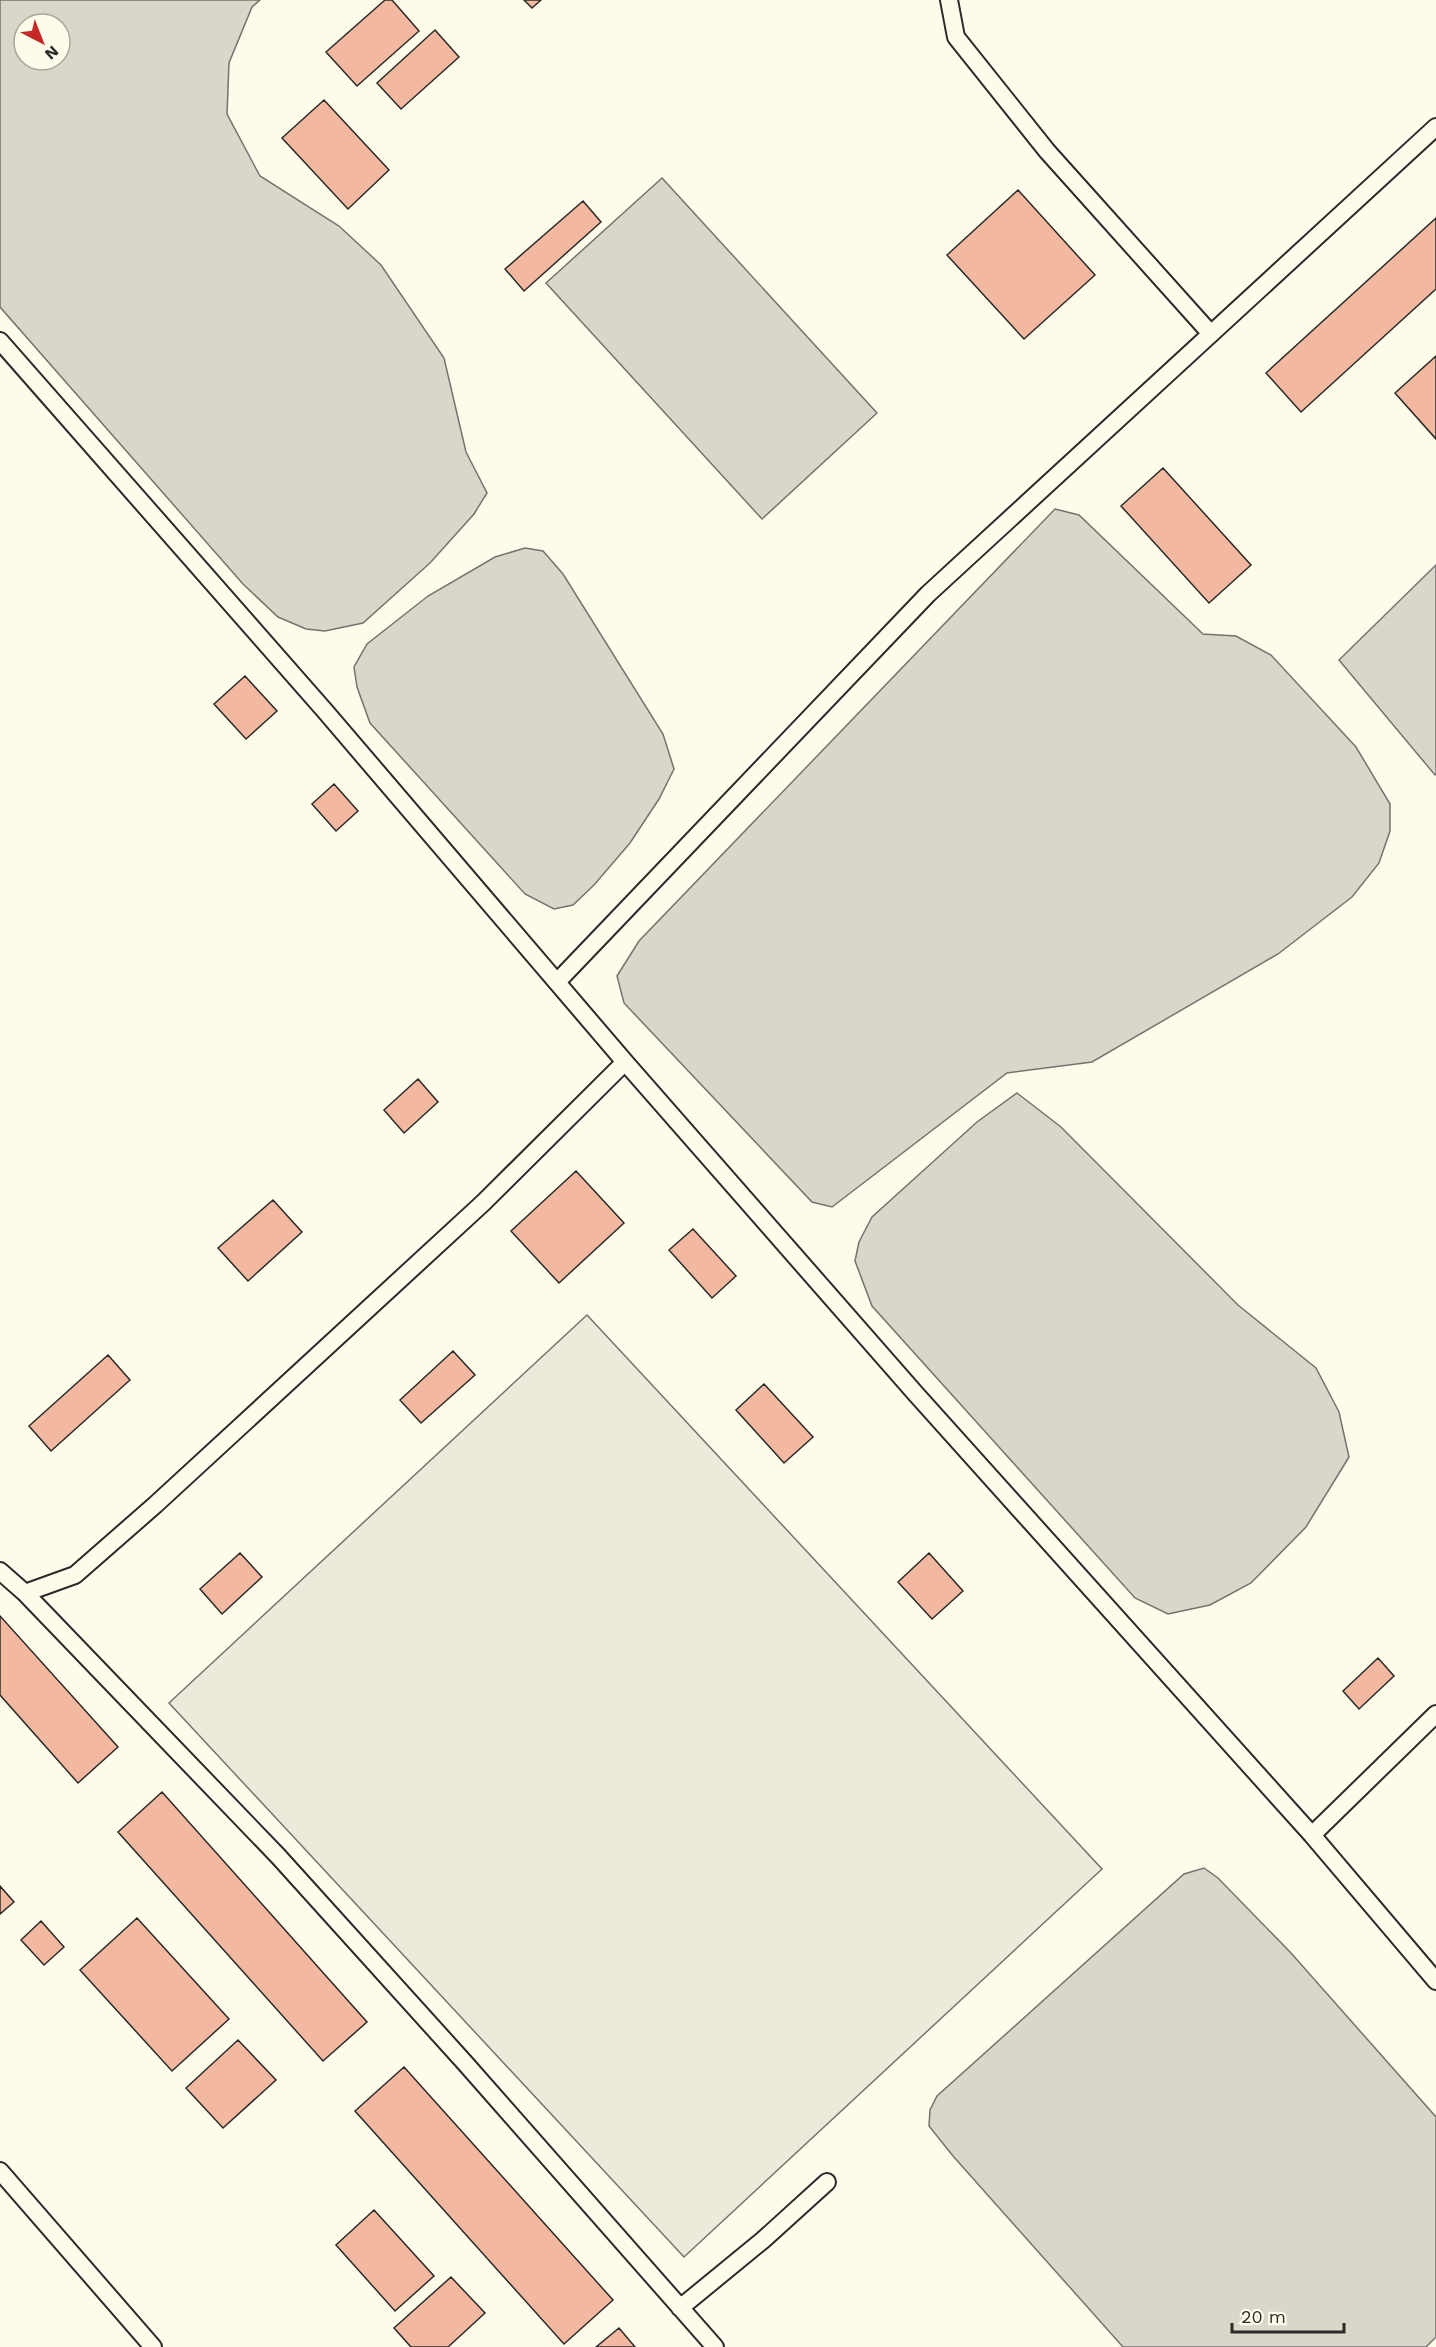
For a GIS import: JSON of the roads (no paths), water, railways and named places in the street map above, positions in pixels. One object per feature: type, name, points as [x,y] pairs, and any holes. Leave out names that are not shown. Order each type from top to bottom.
[{"type":"lane","points":[[949,0],[956,37],[1047,151],[1211,334]]},
{"type":"lane","points":[[556,982],[928,594],[1436,127]]},
{"type":"lane","points":[[0,341],[326,711],[625,1062],[915,1393],[1312,1835],[1436,1981]]},
{"type":"lane","points":[[25,1593],[75,1575],[155,1505],[483,1203],[625,1062]]},
{"type":"lane","points":[[0,1571],[25,1593],[278,1856],[465,2063],[715,2347]]},
{"type":"lane","points":[[1312,1835],[1436,1714]]},
{"type":"lane","points":[[0,2171],[153,2347]]},
{"type":"lane","points":[[680,2308],[763,2240],[827,2182]]}]
